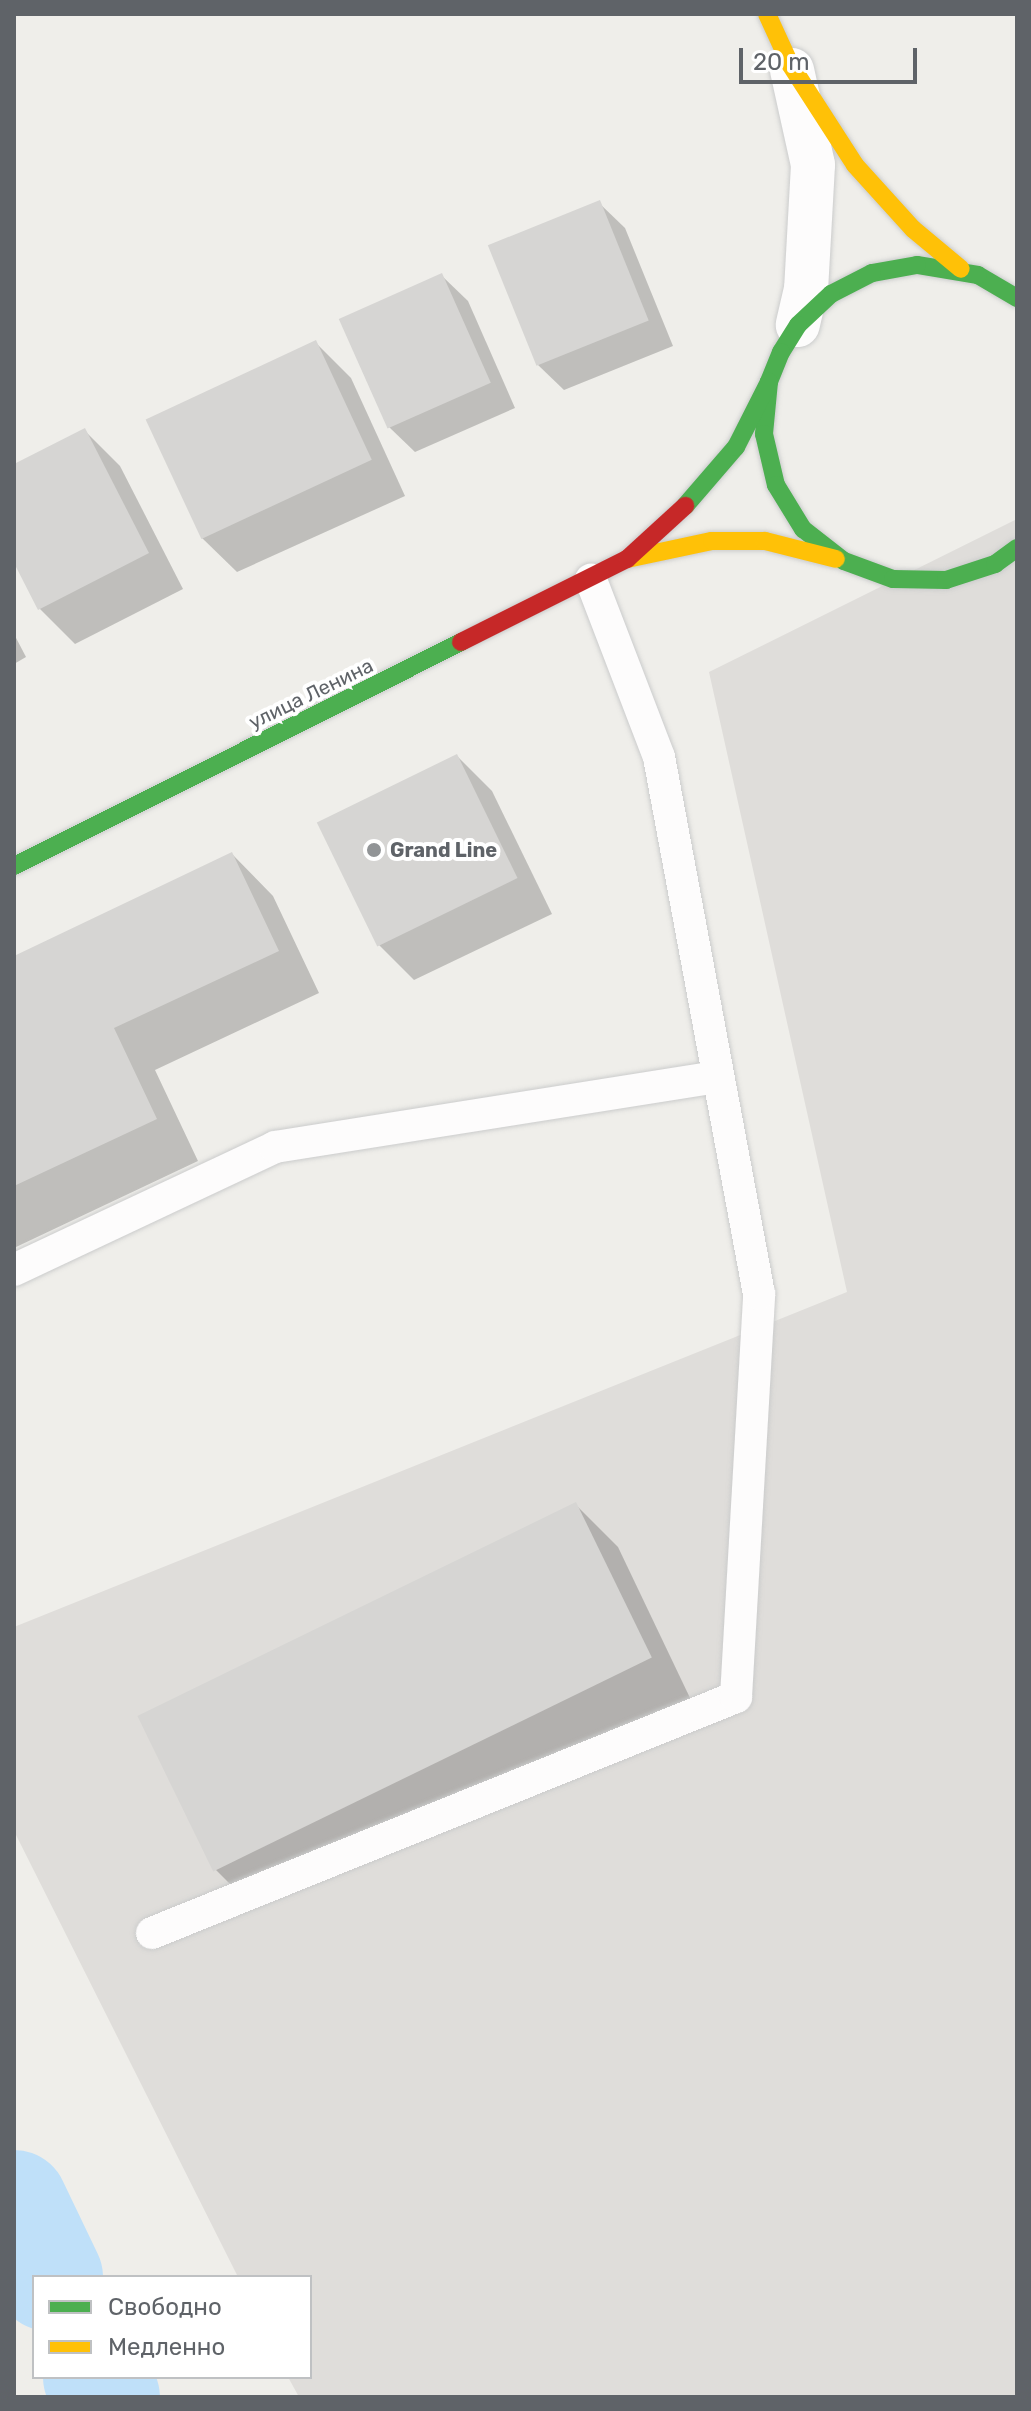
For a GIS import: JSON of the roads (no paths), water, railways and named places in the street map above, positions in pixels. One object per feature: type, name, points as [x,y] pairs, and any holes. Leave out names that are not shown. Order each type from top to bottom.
[{"type":"street","points":[[767,14],[790,64],[855,165],[913,229],[961,269]]},
{"type":"street","points":[[790,64],[813,165],[806,289],[798,325]]},
{"type":"street","points":[[627,559],[696,496],[736,447],[781,352],[798,325],[831,294],[872,273],[917,265],[961,269],[994,282],[1017,298]]},
{"type":"street","points":[[994,282],[1017,282]]},
{"type":"street","points":[[769,382],[764,434],[776,485],[803,529],[844,561]]},
{"type":"street","points":[[627,559],[712,541],[765,541],[844,561],[893,579],[946,580],[995,564],[1017,548]]},
{"type":"street","name":"улица Ленина","points":[[14,866],[591,580],[627,559]]},
{"type":"lane","points":[[152,1933],[736,1697],[759,1294],[659,757],[591,580]]},
{"type":"lane","points":[[14,1270],[275,1147],[718,1077]]},
{"type":"waterway","points":[[14,2204],[48,2275]]},
{"type":"waterway","points":[[98,2379],[106,2397]]},
{"type":"place","name":"Grand Line","points":[[374,850]]}]
